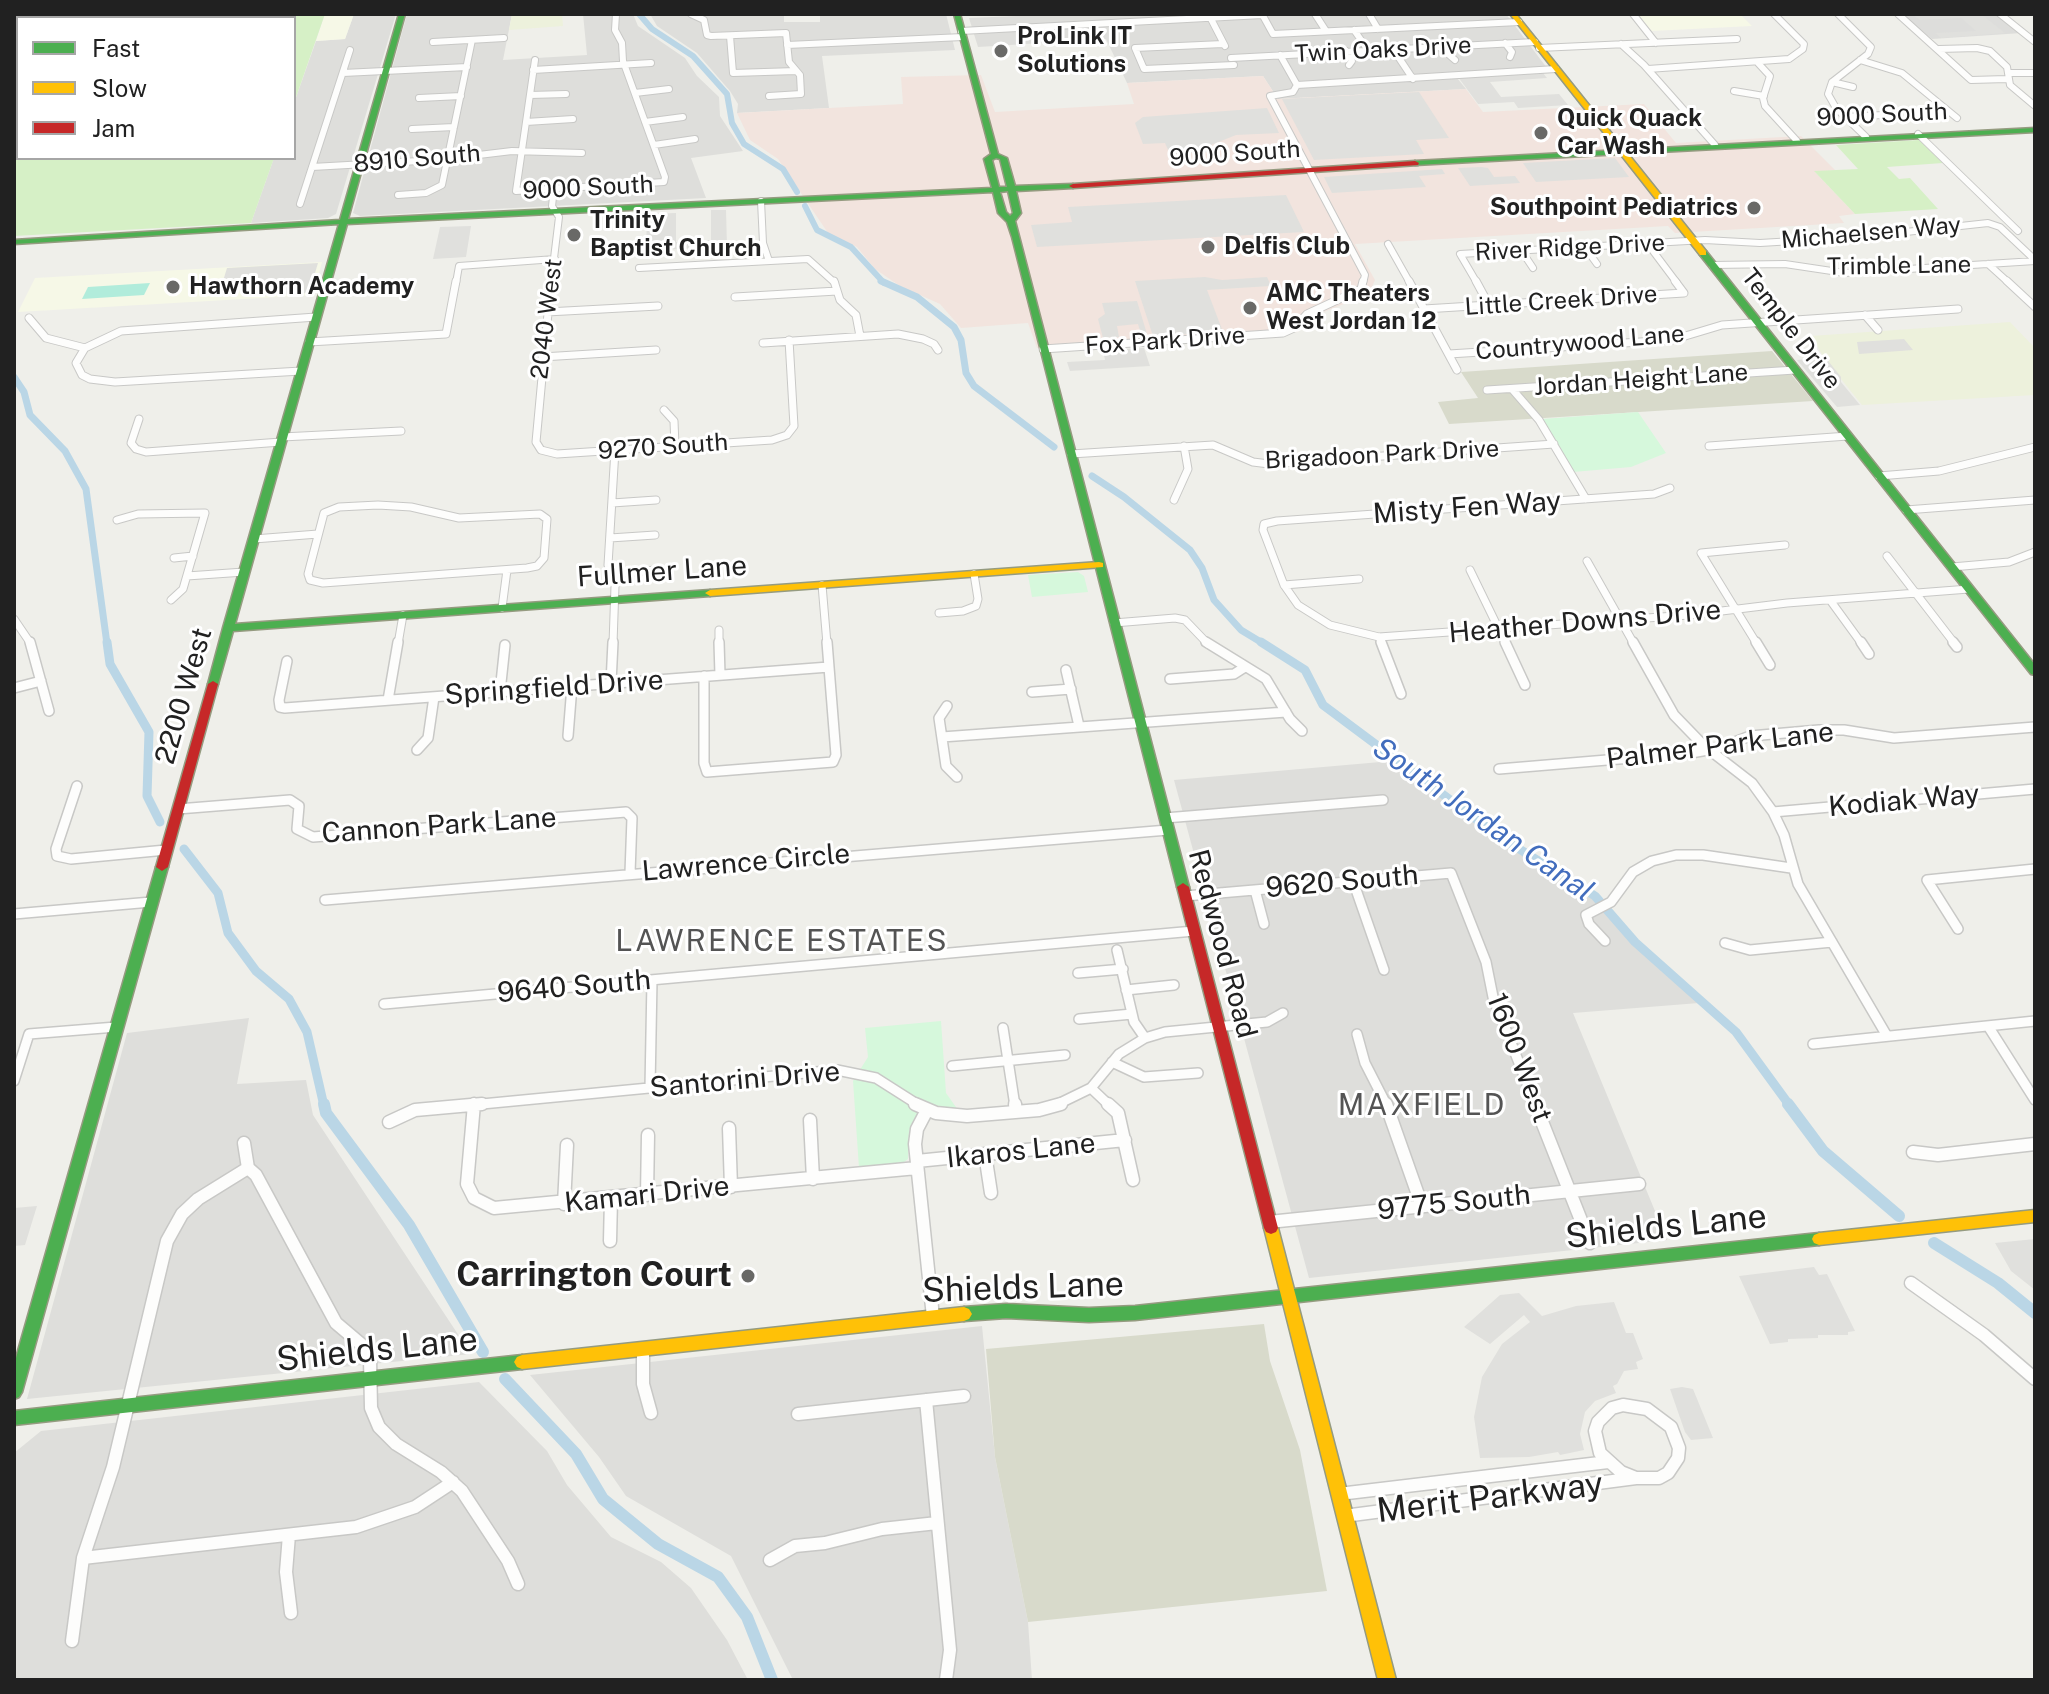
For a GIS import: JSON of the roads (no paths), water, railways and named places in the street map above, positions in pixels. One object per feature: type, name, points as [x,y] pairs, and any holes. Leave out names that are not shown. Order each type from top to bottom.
[{"type":"main road","points":[[171,16],[224,14]]},
{"type":"main road","name":"2200 West","points":[[14,1392],[402,14]]},
{"type":"main road","name":"Redwood Road","points":[[957,14],[995,155]]},
{"type":"main road","name":"Temple Drive","points":[[1516,18],[2035,672]]},
{"type":"main road","name":"9000 South","points":[[14,242],[997,191],[1715,145],[2035,130]]},
{"type":"main road","name":"Redwood Road","points":[[995,155],[1003,158],[1012,190],[1017,213],[1011,221]]},
{"type":"main road","name":"Redwood Road","points":[[995,155],[988,159],[1002,213],[1011,221],[1387,1680]]},
{"type":"main road","name":"Fullmer Lane","points":[[228,628],[1099,565]]},
{"type":"main road","name":"Shields Lane","points":[[14,1418],[933,1317],[1022,1311],[1120,1314],[2035,1216]]},
{"type":"street","points":[[535,60],[516,191],[664,182],[625,66],[621,41],[615,30],[616,14]]},
{"type":"street","points":[[694,14],[704,20],[707,35],[714,37],[786,33],[789,62],[800,75],[800,95],[769,96]]},
{"type":"street","points":[[1315,14],[1326,31]]},
{"type":"street","points":[[1369,14],[1378,29]]},
{"type":"street","points":[[1421,14],[1430,26]]},
{"type":"street","points":[[1633,14],[1656,43]]},
{"type":"street","points":[[1648,69],[1789,59],[1804,46],[1774,14]]},
{"type":"street","points":[[1838,14],[1869,43],[1871,51],[1832,82],[1829,99],[1866,137]]},
{"type":"street","points":[[1898,14],[1971,80],[2035,73]]},
{"type":"street","points":[[2000,14],[2035,42]]},
{"type":"street","points":[[787,45],[1262,15],[1273,34],[1516,18]]},
{"type":"street","points":[[1210,17],[1239,74]]},
{"type":"street","points":[[1354,30],[1368,50]]},
{"type":"street","points":[[730,36],[733,73],[796,71]]},
{"type":"street","points":[[433,42],[504,38]]},
{"type":"street","name":"Twin Oaks Drive","points":[[1231,58],[1505,43],[1621,44],[1737,39]]},
{"type":"street","points":[[398,195],[426,193],[439,187],[472,40]]},
{"type":"street","points":[[1505,43],[1512,52],[1510,57]]},
{"type":"street","points":[[1223,44],[1135,48],[1144,69],[1234,65]]},
{"type":"street","points":[[1621,44],[1648,69],[1715,145]]},
{"type":"street","points":[[1440,47],[1455,60]]},
{"type":"street","points":[[1393,49],[1413,79]]},
{"type":"street","points":[[1939,49],[1986,50],[2005,64],[2007,76],[2035,106]]},
{"type":"street","points":[[300,204],[350,50]]},
{"type":"street","points":[[1346,51],[1352,61],[1349,65]]},
{"type":"street","points":[[1280,55],[1297,85]]},
{"type":"street","points":[[1860,60],[1902,73],[1957,118]]},
{"type":"street","points":[[533,70],[651,63]]},
{"type":"street","points":[[1758,63],[1770,76],[1764,96],[1765,106],[1797,141]]},
{"type":"street","points":[[343,73],[467,67]]},
{"type":"street","points":[[1297,85],[1556,69]]},
{"type":"street","points":[[1832,82],[1853,87]]},
{"type":"street","points":[[1297,85],[1293,92],[1270,96],[1309,171]]},
{"type":"street","points":[[635,93],[669,89]]},
{"type":"street","points":[[1734,91],[1764,96]]},
{"type":"street","points":[[530,95],[566,94]]},
{"type":"street","points":[[419,98],[461,96]]},
{"type":"street","points":[[1845,117],[1883,115]]},
{"type":"street","points":[[645,122],[683,117]]},
{"type":"street","points":[[526,122],[573,119]]},
{"type":"street","points":[[1764,122],[1779,121]]},
{"type":"street","points":[[412,129],[454,127]]},
{"type":"street","points":[[1918,134],[2018,231]]},
{"type":"street","points":[[654,145],[695,139]]},
{"type":"street","name":"8910 South","points":[[312,167],[522,151],[582,153]]},
{"type":"street","name":"Fox Park Drive","points":[[1043,349],[1283,333],[1294,328],[1307,314],[1355,294],[1365,282],[1365,275],[1309,171]]},
{"type":"street","name":"2040 West","points":[[539,449],[536,442],[542,357],[559,217],[552,206],[554,189]]},
{"type":"street","points":[[761,201],[763,243],[769,261]]},
{"type":"street","name":"Michaelsen Way","points":[[1692,241],[1760,243],[1860,237],[1988,223],[2000,227],[2035,261]]},
{"type":"street","name":"River Ridge Drive","points":[[1489,305],[1460,254],[1692,241]]},
{"type":"street","name":"Little Creek Drive","points":[[1424,309],[1684,293],[1647,243]]},
{"type":"street","points":[[1388,244],[1457,370]]},
{"type":"street","points":[[1584,246],[1597,264]]},
{"type":"street","points":[[1521,250],[1533,268]]},
{"type":"street","points":[[2025,251],[2035,251]]},
{"type":"street","points":[[309,342],[446,334],[459,266],[555,259]]},
{"type":"street","points":[[639,268],[812,260],[832,278],[840,300],[856,315],[860,336]]},
{"type":"street","name":"Trimble Lane","points":[[1714,267],[1791,264],[1839,273],[2035,261]]},
{"type":"street","points":[[1988,264],[2035,307]]},
{"type":"street","points":[[735,297],[837,291]]},
{"type":"street","points":[[547,312],[658,306]]},
{"type":"street","name":"Countrywood Lane","points":[[1449,354],[1672,340],[1714,326],[1958,309]]},
{"type":"street","points":[[1865,315],[1878,330]]},
{"type":"street","points":[[301,371],[102,381],[90,379],[77,369],[77,356],[107,335],[134,328],[316,317]]},
{"type":"street","points":[[29,318],[46,338],[85,348]]},
{"type":"street","points":[[763,343],[910,335],[934,344],[938,350]]},
{"type":"street","name":"9270 South","points":[[539,449],[552,454],[772,440],[787,435],[794,426],[789,340]]},
{"type":"street","points":[[542,357],[656,350]]},
{"type":"street","name":"Jordan Height Lane","points":[[1487,390],[1795,370]]},
{"type":"street","points":[[1512,389],[1539,420],[1586,499]]},
{"type":"street","points":[[664,410],[675,423],[675,446]]},
{"type":"street","points":[[139,419],[131,443],[136,449],[146,452],[401,431]]},
{"type":"street","points":[[1709,446],[1848,436]]},
{"type":"street","name":"Brigadoon Park Drive","points":[[1071,454],[1184,446],[1222,447],[1253,462],[1269,464],[1554,444]]},
{"type":"street","points":[[1174,500],[1188,469],[1184,446]]},
{"type":"street","points":[[1879,476],[1939,471],[2035,447]]},
{"type":"street","points":[[611,683],[614,600],[610,538],[615,450]]},
{"type":"street","name":"Misty Fen Way","points":[[1264,524],[1654,494],[1670,488]]},
{"type":"street","points":[[612,503],[656,500]]},
{"type":"street","points":[[1906,510],[2035,500]]},
{"type":"street","points":[[389,505],[459,518],[540,514],[547,519],[544,558],[537,566],[317,583],[310,580],[308,574],[318,534],[327,511],[339,507],[389,505]]},
{"type":"street","points":[[117,520],[138,514],[203,512],[206,517],[182,591],[171,600]]},
{"type":"street","name":"Heather Downs Drive","points":[[1264,524],[1263,530],[1284,585],[1298,605],[1321,621],[1341,629],[1379,637],[1621,620],[1969,589]]},
{"type":"street","points":[[254,539],[318,534]]},
{"type":"street","points":[[610,538],[655,535]]},
{"type":"street","points":[[1770,665],[1701,553],[1785,545]]},
{"type":"street","points":[[1952,567],[2009,562],[2035,552]]},
{"type":"street","points":[[174,558],[193,556]]},
{"type":"street","points":[[1887,556],[1957,647]]},
{"type":"street","points":[[1587,561],[1674,715],[1710,750],[1752,783],[1773,812],[1784,835],[1791,868],[1887,1036]]},
{"type":"street","points":[[502,608],[507,570]]},
{"type":"street","points":[[611,574],[656,570]]},
{"type":"street","points":[[1470,570],[1525,685]]},
{"type":"street","points":[[187,576],[244,572]]},
{"type":"street","points":[[939,613],[963,611],[976,606],[974,574]]},
{"type":"street","points":[[1284,585],[1359,579]]},
{"type":"street","points":[[704,676],[704,763],[707,772],[763,770],[833,762],[836,755],[822,585]]},
{"type":"street","points":[[1830,600],[1869,654]]},
{"type":"street","points":[[388,700],[403,615]]},
{"type":"street","points":[[14,619],[30,641],[49,711]]},
{"type":"street","points":[[1114,623],[1181,619],[1209,645],[1270,683],[1286,712],[1302,731]]},
{"type":"street","points":[[719,630],[720,675]]},
{"type":"street","points":[[1379,637],[1401,694]]},
{"type":"street","points":[[500,692],[505,645]]},
{"type":"street","name":"Springfield Drive","points":[[287,661],[280,707],[829,667]]},
{"type":"street","points":[[1170,679],[1234,674],[1245,667]]},
{"type":"street","points":[[1066,670],[1079,726]]},
{"type":"street","points":[[14,688],[41,681]]},
{"type":"street","points":[[568,736],[572,686]]},
{"type":"street","points":[[1032,692],[1071,689]]},
{"type":"street","points":[[417,750],[428,738],[434,697]]},
{"type":"street","points":[[947,706],[939,718],[946,766],[957,777]]},
{"type":"street","points":[[942,737],[1286,712]]},
{"type":"street","name":"Palmer Park Lane","points":[[1499,769],[1710,750],[1750,736],[1819,730],[1894,738],[2035,727]]},
{"type":"street","points":[[77,786],[56,849],[57,856],[71,859],[166,850]]},
{"type":"street","name":"Kodiak Way","points":[[1773,812],[2035,789]]},
{"type":"street","name":"Cannon Park Lane","points":[[178,809],[290,800],[299,806],[297,829],[313,837],[622,812],[632,818],[630,873]]},
{"type":"street","name":"Lawrence Circle","points":[[325,900],[1166,824],[1383,800]]},
{"type":"street","points":[[1605,941],[1586,919],[1589,912],[1604,906],[1633,872],[1652,861],[1676,855],[1703,855],[1791,868]]},
{"type":"street","points":[[1958,929],[1927,880],[2035,869]]},
{"type":"street","name":"9620 South","points":[[1185,896],[1451,873]]},
{"type":"street","name":"1600 West","points":[[1451,873],[1486,962],[1493,997],[1590,1243]]},
{"type":"street","points":[[1353,881],[1384,970]]},
{"type":"street","points":[[1255,890],[1264,924]]},
{"type":"street","points":[[14,914],[151,902]]},
{"type":"street","name":"9640 South","points":[[384,1004],[1194,931]]},
{"type":"street","points":[[1725,943],[1750,950],[1832,942]]},
{"type":"street","points":[[1117,950],[1132,1014],[1145,1038]]},
{"type":"street","points":[[1078,973],[1123,969]]},
{"type":"street","points":[[650,1088],[652,980]]},
{"type":"street","points":[[1126,990],[1174,985]]},
{"type":"street","name":"Santorini Drive","points":[[389,1122],[415,1110],[851,1071],[876,1078],[927,1110],[967,1116],[1016,1112],[1063,1103],[1091,1088],[1126,1047],[1145,1038],[1165,1032],[1267,1022],[1283,1013]]},
{"type":"street","points":[[1079,1019],[1132,1014]]},
{"type":"street","points":[[1813,1044],[2035,1021]]},
{"type":"street","points":[[1988,1026],[2035,1100]]},
{"type":"street","points":[[14,1081],[29,1034],[116,1027]]},
{"type":"street","points":[[1003,1028],[1016,1112]]},
{"type":"street","points":[[1357,1034],[1365,1063],[1390,1111],[1422,1206]]},
{"type":"street","points":[[952,1066],[1065,1055]]},
{"type":"street","points":[[1112,1062],[1149,1078],[1198,1073]]},
{"type":"street","points":[[1091,1088],[1118,1113],[1133,1180]]},
{"type":"street","name":"Kamari Drive","points":[[474,1104],[467,1177],[474,1198],[486,1206],[502,1209],[813,1179],[917,1165]]},
{"type":"street","points":[[927,1110],[916,1134],[933,1317]]},
{"type":"street","points":[[810,1120],[813,1179]]},
{"type":"street","points":[[729,1128],[731,1187]]},
{"type":"street","points":[[647,1195],[648,1135]]},
{"type":"street","name":"Ikaros Lane","points":[[917,1165],[985,1154],[1125,1140]]},
{"type":"street","points":[[244,1143],[248,1168],[256,1175],[336,1323],[367,1351],[370,1358],[371,1408],[379,1427],[396,1444],[453,1482],[479,1513],[518,1584]]},
{"type":"street","points":[[1913,1152],[1938,1155],[2035,1144]]},
{"type":"street","points":[[564,1204],[567,1145]]},
{"type":"street","points":[[985,1154],[991,1193]]},
{"type":"street","points":[[72,1641],[83,1558],[113,1467],[171,1232],[198,1199],[248,1168]]},
{"type":"street","name":"9775 South","points":[[1269,1222],[1639,1184]]},
{"type":"street","points":[[610,1241],[611,1199]]},
{"type":"street","points":[[1911,1283],[1974,1327],[2035,1379]]},
{"type":"street","points":[[643,1349],[643,1384],[651,1413]]},
{"type":"street","points":[[798,1414],[964,1396]]},
{"type":"street","points":[[926,1400],[950,1650],[946,1680]]},
{"type":"street","name":"Merit Parkway","points":[[1344,1516],[1636,1478],[1659,1478],[1675,1466],[1678,1458],[1677,1437],[1658,1414],[1634,1405],[1612,1408],[1604,1414],[1595,1431],[1600,1453],[1608,1462],[1636,1478]]},
{"type":"street","name":"Merit Parkway","points":[[1339,1494],[1608,1462]]},
{"type":"street","points":[[83,1558],[356,1527],[386,1520],[429,1500],[453,1482]]},
{"type":"street","points":[[770,1560],[795,1546],[825,1543],[882,1529],[937,1523]]},
{"type":"street","points":[[289,1535],[286,1572],[291,1613]]},
{"type":"waterway","name":"South Jordan Canal","points":[[639,14],[652,29],[693,56],[727,94],[732,123],[744,144],[783,169],[797,192]]},
{"type":"waterway","name":"South Jordan Canal","points":[[805,206],[817,230],[851,247],[883,282]]},
{"type":"waterway","name":"South Jordan Canal","points":[[883,282],[917,297],[954,327],[961,340],[966,373],[974,386],[1054,447]]},
{"type":"waterway","points":[[14,377],[24,392],[30,415],[65,451],[86,489],[107,644]]},
{"type":"waterway","name":"South Jordan Canal","points":[[1092,476],[1124,497],[1190,550],[1202,568],[1214,600],[1241,630],[1264,644]]},
{"type":"waterway","points":[[107,642],[110,664],[149,732],[147,796],[160,822]]},
{"type":"waterway","name":"South Jordan Canal","points":[[1261,642],[1305,670],[1323,705],[1500,837],[1595,896],[1635,942],[1736,1032],[1790,1106]]},
{"type":"waterway","points":[[184,849],[218,893],[228,933],[256,971],[289,999],[307,1032],[324,1106]]},
{"type":"waterway","points":[[324,1104],[326,1113],[409,1225],[483,1352]]},
{"type":"waterway","name":"South Jordan Canal","points":[[1788,1104],[1823,1151],[1899,1216]]},
{"type":"waterway","name":"South Jordan Canal","points":[[1934,1243],[1998,1283],[2035,1313]]},
{"type":"waterway","points":[[505,1379],[576,1454],[603,1499],[658,1544],[718,1577],[747,1617],[772,1680]]},
{"type":"place","name":"ProLink IT Solutions","points":[[1001,51]]},
{"type":"place","name":"Quick Quack Car Wash","points":[[1541,133]]},
{"type":"place","name":"Southpoint Pediatrics","points":[[1754,208]]},
{"type":"place","name":"Trinity Baptist Church","points":[[574,235]]},
{"type":"place","name":"Delfis Club","points":[[1208,247]]},
{"type":"place","name":"Hawthorn Academy","points":[[173,287]]},
{"type":"place","name":"AMC Theaters West Jordan 12","points":[[1250,308]]},
{"type":"place","name":"Carrington Court","points":[[748,1276]]},
{"type":"district","name":"LAWRENCE ESTATES","points":[[782,942]]},
{"type":"district","name":"MAXFIELD","points":[[1422,1106]]}]
